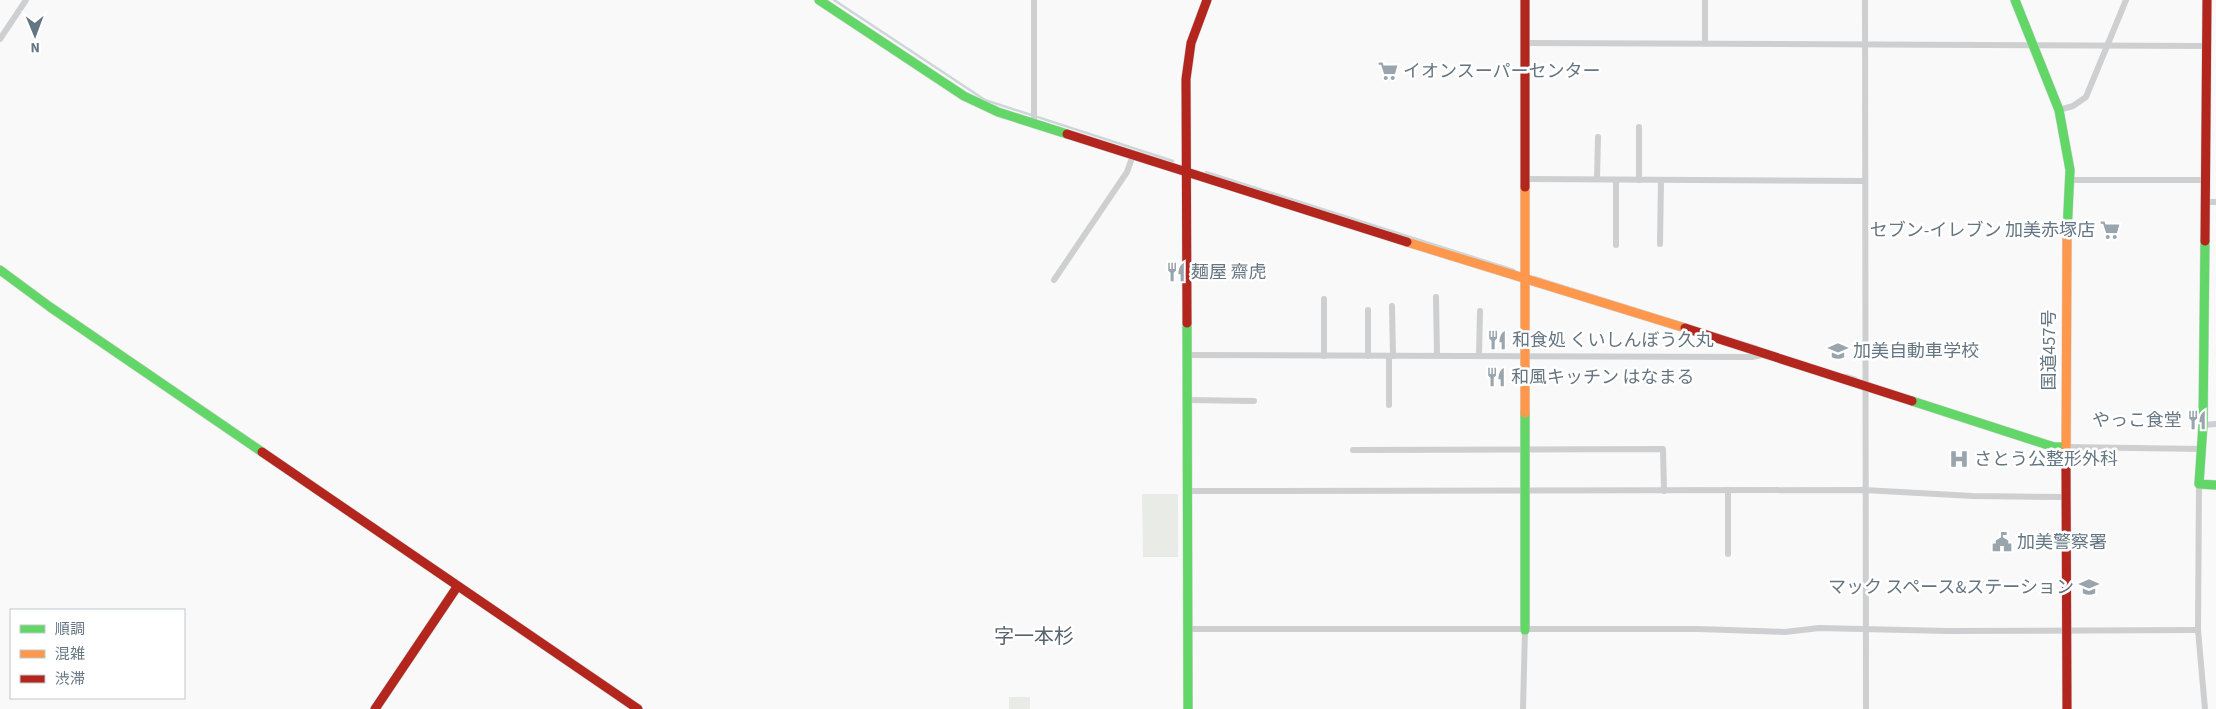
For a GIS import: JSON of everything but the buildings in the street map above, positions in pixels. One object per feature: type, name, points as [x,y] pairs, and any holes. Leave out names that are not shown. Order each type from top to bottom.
[{"type":"main road","points":[[819,0],[964,96],[998,112],[1034,118],[1187,173],[1762,355],[1864,385],[2054,447],[2065,447]]},
{"type":"main road","points":[[1188,709],[1187,60],[1198,21],[1207,0]]},
{"type":"main road","points":[[1525,0],[1525,630]]},
{"type":"main road","name":"国道457号","points":[[2016,0],[2059,110],[2070,170],[2065,266],[2067,709]]},
{"type":"main road","points":[[2207,0],[2203,424],[2199,484],[2216,485]]},
{"type":"main road","points":[[0,270],[50,307],[638,709]]},
{"type":"main road","points":[[375,709],[457,587]]},
{"type":"street","points":[[0,39],[26,0]]},
{"type":"street","points":[[1034,0],[1034,118]]},
{"type":"street","points":[[1705,0],[1705,43]]},
{"type":"street","points":[[1865,0],[1864,490],[1867,629],[1866,709]]},
{"type":"street","points":[[2059,110],[2073,106],[2086,97],[2126,0]]},
{"type":"street","points":[[1526,43],[1865,44],[2034,47],[2207,46]]},
{"type":"street","points":[[1639,127],[1639,180]]},
{"type":"street","points":[[1597,179],[1598,137]]},
{"type":"street","points":[[1054,280],[1127,172],[1133,155]]},
{"type":"street","points":[[1526,179],[1865,181]]},
{"type":"street","points":[[1616,180],[1616,245]]},
{"type":"street","points":[[1660,244],[1661,180]]},
{"type":"street","points":[[2070,180],[2206,180]]},
{"type":"street","points":[[2206,202],[2216,202]]},
{"type":"street","points":[[1436,297],[1437,356]]},
{"type":"street","points":[[1324,299],[1324,356]]},
{"type":"street","points":[[1389,405],[1392,306]]},
{"type":"street","points":[[1368,310],[1368,356]]},
{"type":"street","points":[[1479,356],[1480,311]]},
{"type":"street","points":[[1188,355],[1752,357],[1762,355]]},
{"type":"street","points":[[1188,400],[1254,401]]},
{"type":"street","points":[[2203,424],[2216,424]]},
{"type":"street","points":[[2065,447],[2202,449]]},
{"type":"street","points":[[1353,450],[1664,449],[1664,491]]},
{"type":"street","points":[[2199,484],[2198,630],[2205,709]]},
{"type":"street","points":[[1728,490],[1728,554]]},
{"type":"street","points":[[1188,491],[1864,490],[1973,496],[2065,497]]},
{"type":"street","points":[[1188,629],[1698,629],[1785,632],[1819,628],[2066,631],[2198,630]]},
{"type":"street","points":[[1523,709],[1525,630]]},
{"type":"shaded area","points":[[1142,494],[1178,494],[1178,557],[1143,557]]},
{"type":"shaded area","points":[[1009,697],[1030,697],[1030,709],[1009,709]]},
{"type":"waterway","points":[[834,0],[985,100],[1173,161]]},
{"type":"waterway","points":[[1206,172],[1514,270]]},
{"type":"waterway","points":[[1534,277],[1757,347]]},
{"type":"waterway","points":[[1846,375],[1856,378]]},
{"type":"traffic: fast","points":[[819,0],[964,96],[998,112],[1067,134]]},
{"type":"traffic: fast","points":[[2015,0],[2059,110],[2070,170],[2067,233]]},
{"type":"traffic: fast","points":[[2205,241],[2203,425],[2199,484],[2216,485]]},
{"type":"traffic: fast","points":[[0,270],[50,307],[262,452]]},
{"type":"traffic: fast","points":[[1187,323],[1188,709]]},
{"type":"traffic: fast","points":[[1912,401],[2054,447],[2065,447]]},
{"type":"traffic: fast","points":[[1525,413],[1525,630]]},
{"type":"traffic: slow","points":[[1525,187],[1525,413]]},
{"type":"traffic: slow","points":[[2066,469],[2067,233]]},
{"type":"traffic: slow","points":[[1407,242],[1685,328]]},
{"type":"traffic: jam","points":[[1187,323],[1186,79],[1191,43],[1207,0]]},
{"type":"traffic: jam","points":[[1525,0],[1525,187]]},
{"type":"traffic: jam","points":[[2205,241],[2207,0]]},
{"type":"traffic: jam","points":[[1067,134],[1407,242]]},
{"type":"traffic: jam","points":[[1685,328],[1912,401]]},
{"type":"traffic: jam","points":[[262,452],[638,709]]},
{"type":"traffic: jam","points":[[2066,469],[2067,709]]},
{"type":"traffic: jam","points":[[375,709],[457,587]]},
{"type":"place","name":"イオンスーパーセンター","points":[[1388,71]]},
{"type":"place","name":"セブン-イレブン 加美赤塚店","points":[[2110,230]]},
{"type":"place","name":"麺屋 齋虎","points":[[1176,272]]},
{"type":"place","name":"和食処 くいしんぼう久丸","points":[[1497,340]]},
{"type":"place","name":"加美自動車学校","points":[[1838,351]]},
{"type":"place","name":"和風キッチン はなまる","points":[[1496,377]]},
{"type":"place","name":"やっこ食堂","points":[[2197,420]]},
{"type":"place","name":"さとう公整形外科","points":[[1959,459]]},
{"type":"place","name":"加美警察署","points":[[2002,542]]},
{"type":"place","name":"マック スペース&ステーション","points":[[2089,587]]},
{"type":"district","name":"字一本杉","points":[[1034,637]]}]
